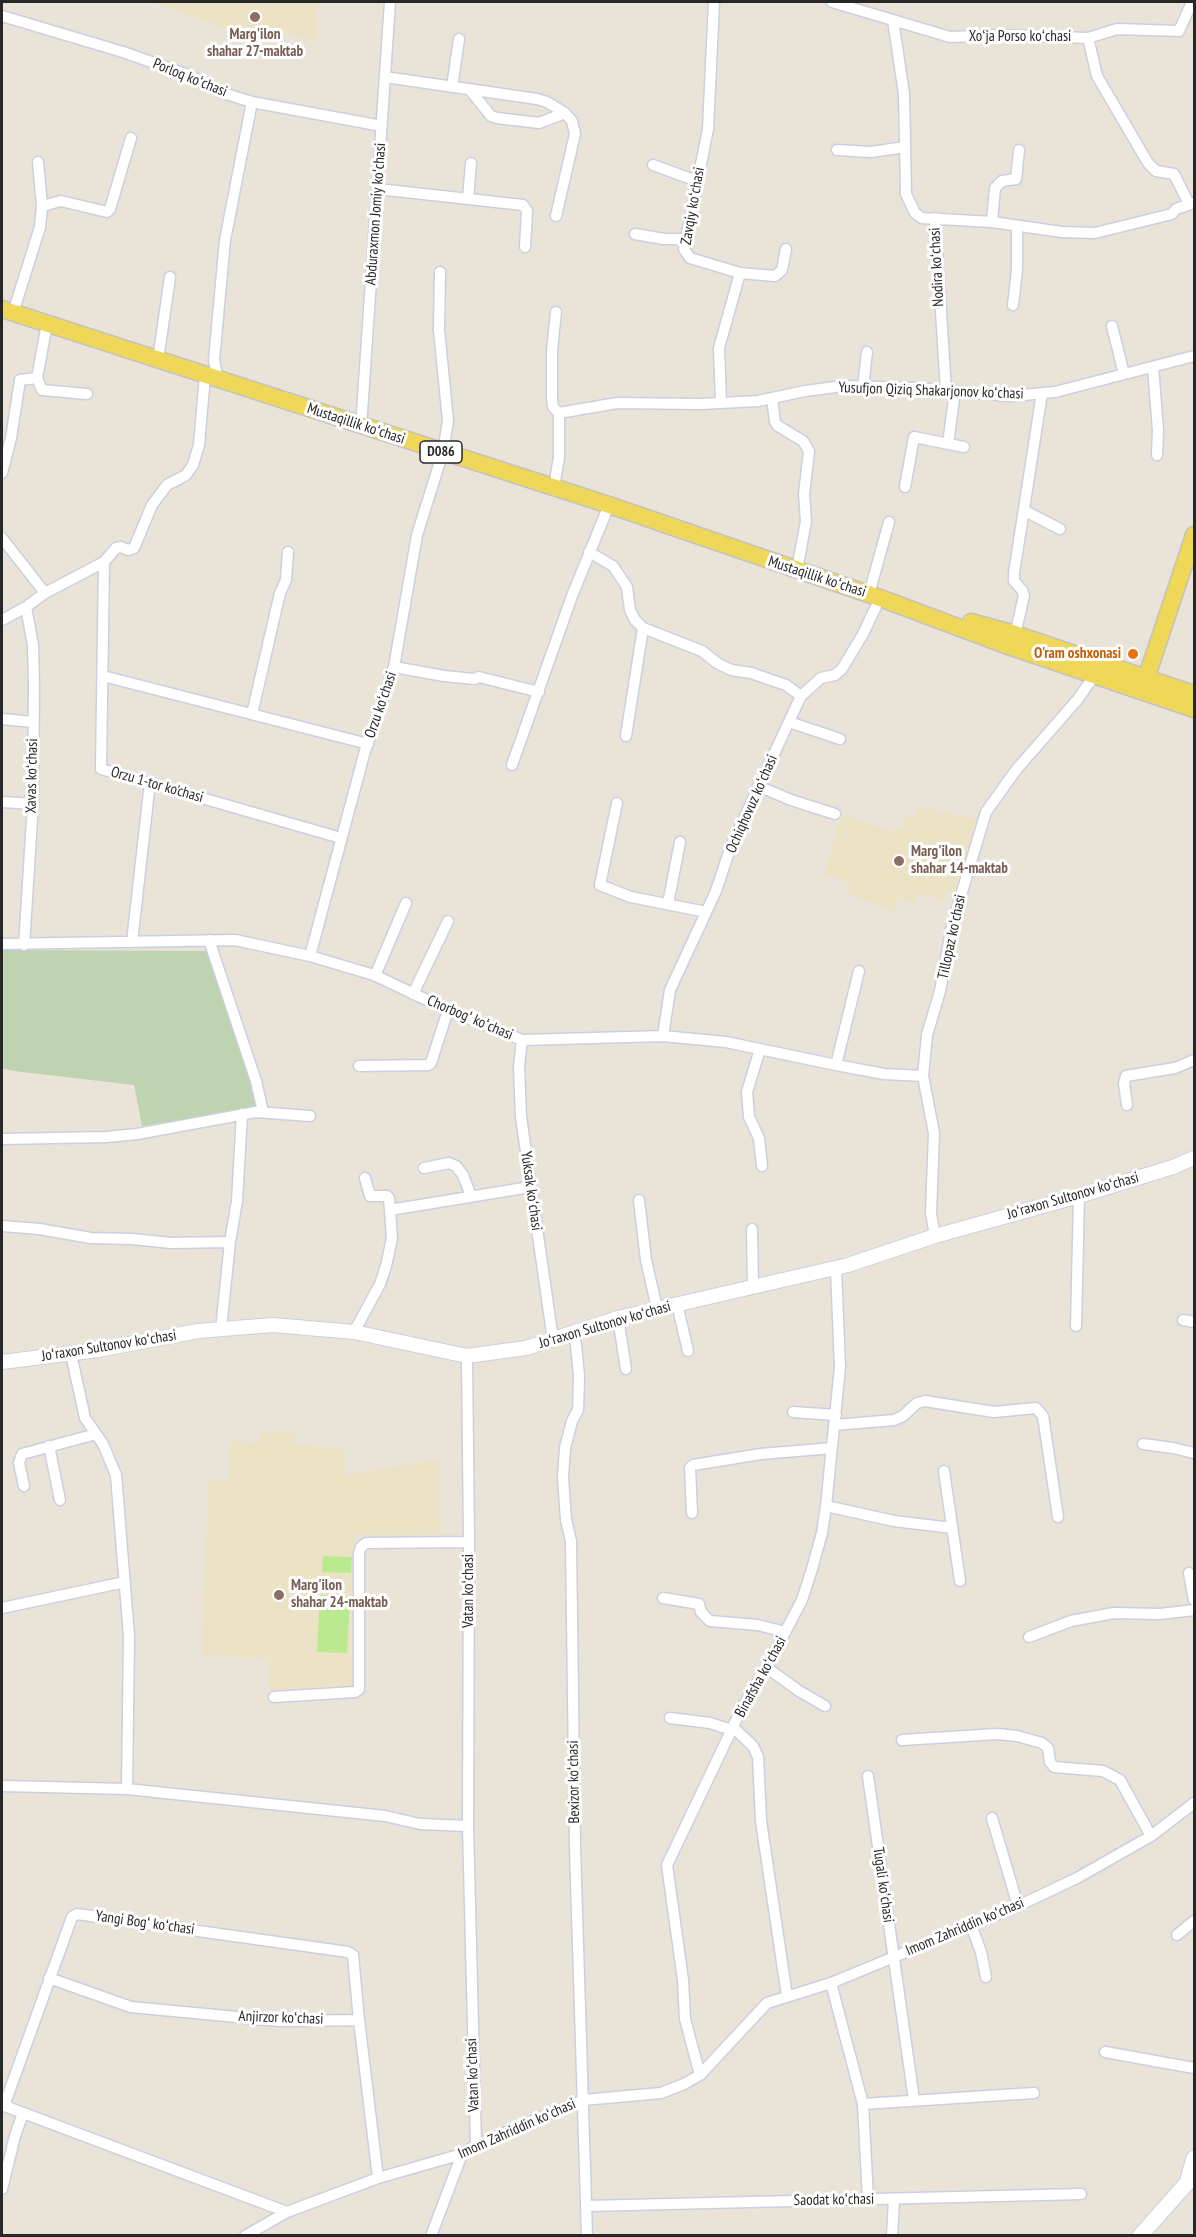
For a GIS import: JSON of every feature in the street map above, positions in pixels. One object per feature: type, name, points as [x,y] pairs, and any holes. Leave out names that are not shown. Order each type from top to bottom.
[{"type":"main road","name":"Mustaqillik koʻchasi","points":[[7,311],[361,427],[609,505],[797,570],[1144,684],[1194,709]]},
{"type":"main road","points":[[1144,684],[1194,535]]},
{"type":"main road","name":"Mustaqillik koʻchasi","points":[[1013,641],[1094,676],[1194,694]]},
{"type":"main road","points":[[1140,2235],[1188,2190],[1187,2183],[1194,2158]]},
{"type":"street","name":"Abduraxmon Jomiy koʻchasi","points":[[361,427],[390,2]]},
{"type":"street","points":[[709,2],[719,2]]},
{"type":"street","name":"Zavqiy koʻchasi","points":[[714,2],[708,129],[684,249],[690,258],[740,273]]},
{"type":"street","name":"Xoʻja Porso koʻchasi","points":[[832,2],[950,37],[999,35],[1088,38],[1117,29],[1179,31],[1192,2]]},
{"type":"street","name":"Porloq koʻchasi","points":[[2,16],[123,52],[191,76],[223,93],[252,102],[382,126]]},
{"type":"street","name":"Nodira koʻchasi","points":[[893,20],[904,94],[906,194],[915,213],[922,218],[935,218],[950,391],[948,444]]},
{"type":"street","points":[[935,218],[992,222],[1062,232],[1095,233],[1172,214],[1176,209],[1192,203],[1174,174],[1156,171],[1148,163],[1096,76],[1088,38]]},
{"type":"street","points":[[452,87],[459,39]]},
{"type":"street","points":[[385,77],[537,99],[565,113],[572,121],[575,134],[556,216]]},
{"type":"street","points":[[470,90],[491,116],[497,118],[539,123],[565,113]]},
{"type":"street","points":[[2,620],[45,593],[105,562],[116,548],[121,547],[128,550],[134,548],[152,505],[167,485],[186,475],[193,465],[199,445],[214,360],[225,240],[252,102]]},
{"type":"street","points":[[42,206],[61,201],[107,212],[110,209],[131,138]]},
{"type":"street","points":[[837,150],[871,152],[905,147]]},
{"type":"street","points":[[992,222],[995,188],[1002,181],[1016,179],[1019,150]]},
{"type":"street","points":[[7,311],[40,227],[42,206],[38,162]]},
{"type":"street","points":[[468,199],[471,163]]},
{"type":"street","points":[[653,165],[697,181]]},
{"type":"street","points":[[378,189],[523,206],[526,208],[525,247]]},
{"type":"street","points":[[1013,305],[1017,270],[1017,226]]},
{"type":"street","points":[[635,234],[664,239],[686,239]]},
{"type":"street","points":[[721,403],[719,348],[740,273],[775,276],[782,270],[786,249]]},
{"type":"street","name":"Orzu koʻchasi","points":[[310,956],[368,744],[394,667],[417,534],[443,452],[448,422],[439,330],[440,272]]},
{"type":"street","points":[[158,360],[170,277]]},
{"type":"street","points":[[554,487],[559,457],[559,413],[552,399],[552,351],[556,312]]},
{"type":"street","points":[[47,324],[38,378],[42,390],[87,394]]},
{"type":"street","points":[[1112,326],[1124,374]]},
{"type":"street","points":[[863,387],[867,352]]},
{"type":"street","name":"Yusufjon Qiziq Shakarjonov koʻchasi","points":[[559,413],[617,403],[758,401],[843,386],[1012,396],[1055,392],[1194,356]]},
{"type":"street","points":[[1153,367],[1158,430],[1157,455]]},
{"type":"street","points":[[2,473],[11,438],[20,380],[38,378]]},
{"type":"street","points":[[1013,641],[1024,596],[1013,577],[1042,393]]},
{"type":"street","points":[[772,398],[775,422],[804,441],[809,451],[804,494],[806,521],[797,570]]},
{"type":"street","points":[[904,487],[914,437],[964,447]]},
{"type":"street","points":[[512,765],[589,552],[609,505]]},
{"type":"street","points":[[1025,512],[1060,529]]},
{"type":"street","name":"Ochiqhovuz koʻchasi","points":[[663,1036],[670,990],[706,912],[731,846],[801,696],[821,678],[836,675],[842,669],[863,634],[875,596],[889,522]]},
{"type":"street","points":[[2,538],[45,593]]},
{"type":"street","points":[[252,714],[280,593],[286,580],[288,552]]},
{"type":"street","points":[[589,552],[613,566],[627,587],[630,610],[634,620],[643,628],[702,651],[717,663],[731,670],[751,673],[786,685],[801,696]]},
{"type":"street","name":"Orzu 1-tor ko'chasi","points":[[105,562],[101,769],[342,838]]},
{"type":"street","name":"Xavas koʻchasi","points":[[24,945],[33,804],[33,645],[26,607]]},
{"type":"street","points":[[626,736],[643,628]]},
{"type":"street","points":[[394,667],[474,679],[479,677],[538,692]]},
{"type":"street","points":[[103,676],[368,744]]},
{"type":"street","name":"Tillopaz koʻchasi","points":[[934,1236],[931,1213],[934,1133],[923,1076],[927,1035],[940,991],[952,926],[986,812],[1016,770],[1078,699],[1094,676]]},
{"type":"street","points":[[2,719],[33,722]]},
{"type":"street","points":[[789,722],[840,740]]},
{"type":"street","points":[[132,942],[150,783]]},
{"type":"street","points":[[758,786],[791,800],[835,814]]},
{"type":"street","points":[[2,802],[33,804]]},
{"type":"street","points":[[617,803],[600,885],[631,897],[706,912]]},
{"type":"street","points":[[668,904],[680,842]]},
{"type":"street","points":[[375,976],[406,903]]},
{"type":"street","points":[[413,994],[448,921]]},
{"type":"street","name":"Chorbogʻ koʻchasi","points":[[2,944],[235,939],[310,956],[375,976],[448,1010],[522,1040],[663,1036],[726,1042],[884,1074],[923,1076]]},
{"type":"street","points":[[209,940],[256,1082],[263,1112]]},
{"type":"street","points":[[836,1065],[858,972]]},
{"type":"street","points":[[359,1066],[428,1065],[431,1063],[448,1010]]},
{"type":"street","name":"Yuksak koʻchasi","points":[[522,1040],[519,1066],[521,1117],[553,1340]]},
{"type":"street","points":[[760,1049],[747,1092],[749,1117],[759,1138],[762,1166]]},
{"type":"street","points":[[1126,1105],[1124,1083],[1128,1075],[1175,1068],[1194,1060]]},
{"type":"street","points":[[2,1139],[106,1137],[137,1134],[263,1112],[310,1116]]},
{"type":"street","points":[[221,1329],[230,1242],[237,1201],[242,1114]]},
{"type":"street","name":"Joʻraxon Sultonov koʻchasi","points":[[2,1362],[71,1354],[198,1331],[273,1325],[354,1332],[467,1356],[526,1348],[618,1318],[836,1268],[934,1236],[1079,1196],[1173,1167],[1194,1158]]},
{"type":"street","points":[[424,1168],[449,1163],[456,1166],[463,1175],[471,1196]]},
{"type":"street","points":[[354,1332],[380,1284],[392,1238],[389,1198],[370,1196],[365,1178]]},
{"type":"street","points":[[390,1210],[530,1187]]},
{"type":"street","points":[[1076,1326],[1079,1196]]},
{"type":"street","points":[[639,1200],[646,1260],[657,1308]]},
{"type":"street","points":[[2,1226],[39,1229],[91,1238],[171,1243],[230,1242]]},
{"type":"street","points":[[752,1229],[753,1287]]},
{"type":"street","name":"Binafsha koʻchasi","points":[[700,2075],[685,2019],[683,1980],[667,1865],[742,1708],[802,1600],[812,1569],[822,1533],[836,1420],[840,1366],[836,1268]]},
{"type":"street","points":[[677,1304],[688,1351]]},
{"type":"street","points":[[618,1318],[626,1369]]},
{"type":"street","name":"Bexizor koʻchasi","points":[[573,1333],[579,1376],[578,1410],[572,1421],[565,1448],[563,1477],[566,1520],[571,1540],[575,1848],[587,2235]]},
{"type":"street","points":[[71,1354],[85,1419],[103,1444],[116,1475],[129,1636],[127,1789]]},
{"type":"street","name":"Vatan koʻchasi","points":[[467,1356],[468,1826],[476,2145]]},
{"type":"street","points":[[792,1412],[836,1420],[894,1420],[903,1416],[917,1403],[925,1401],[994,1412],[1036,1408],[1043,1416],[1058,1517]]},
{"type":"street","points":[[24,1486],[19,1463],[20,1456],[96,1434]]},
{"type":"street","points":[[1143,1444],[1194,1453]]},
{"type":"street","points":[[49,1446],[60,1500]]},
{"type":"street","points":[[692,1513],[690,1468],[693,1465],[761,1454],[832,1448]]},
{"type":"street","points":[[944,1471],[960,1581]]},
{"type":"street","points":[[826,1506],[894,1521],[952,1528]]},
{"type":"street","points":[[274,1697],[355,1692],[359,1689],[359,1553],[361,1547],[366,1544],[469,1542]]},
{"type":"street","points":[[1189,1573],[1194,1600]]},
{"type":"street","points":[[2,1608],[125,1582]]},
{"type":"street","points":[[663,1598],[699,1604],[701,1612],[710,1621],[759,1625],[785,1632]]},
{"type":"street","points":[[1029,1637],[1071,1621],[1114,1613],[1160,1614],[1194,1610]]},
{"type":"street","points":[[766,1667],[825,1706]]},
{"type":"street","points":[[670,1718],[733,1728],[753,1746],[758,1757],[761,1821],[787,1995]]},
{"type":"street","points":[[902,1740],[997,1734],[1017,1736],[1042,1743],[1048,1748],[1050,1762],[1054,1767],[1103,1771],[1119,1780],[1151,1836]]},
{"type":"street","name":"Tugali koʻchasi","points":[[868,1776],[914,2100]]},
{"type":"street","points":[[2,1786],[127,1789],[386,1816],[420,1824],[468,1826]]},
{"type":"street","name":"Imom Zahriddin koʻchasi","points":[[244,2235],[287,2212],[378,2178],[462,2154],[476,2145],[583,2100],[661,2093],[684,2084],[700,2075],[767,2003],[831,1983],[1018,1906],[1077,1878],[1151,1836],[1194,1803]]},
{"type":"street","points":[[992,1818],[1018,1906]]},
{"type":"street","name":"Yangi Bogʻ koʻchasi","points":[[3,2106],[72,1917],[77,1914],[348,1952],[353,1955],[359,2020]]},
{"type":"street","points":[[1177,1935],[1194,1921]]},
{"type":"street","points":[[971,1925],[981,1952],[986,1977]]},
{"type":"street","name":"Anjirzor koʻchasi","points":[[49,1978],[131,2007],[279,2021],[359,2020]]},
{"type":"street","points":[[831,1983],[862,2104],[868,2199]]},
{"type":"street","points":[[359,2020],[378,2178]]},
{"type":"street","points":[[1105,2052],[1194,2068]]},
{"type":"street","points":[[862,2104],[1034,2093]]},
{"type":"street","points":[[3,2106],[287,2212]]},
{"type":"street","points":[[2,2189],[23,2113]]},
{"type":"street","points":[[431,2235],[462,2154]]},
{"type":"street","name":"Saodat koʻchasi","points":[[586,2206],[1081,2194]]},
{"type":"street","points":[[892,2235],[894,2199]]},
{"type":"shaded area","name":"Marg'ilon shahar 27-maktab","points":[[153,2],[317,2],[317,41],[276,32],[271,39],[262,37],[260,42]]},
{"type":"shaded area","name":"Marg'ilon shahar 14-maktab","points":[[918,806],[980,820],[960,896],[945,892],[942,900],[916,893],[914,903],[899,899],[895,912],[848,894],[851,885],[825,874],[841,814],[888,831],[903,828],[904,819],[916,814]]},
{"type":"shaded area","name":"Marg'ilon shahar 24-maktab","points":[[260,1430],[295,1432],[295,1444],[346,1449],[345,1475],[439,1459],[441,1534],[356,1535],[354,1691],[269,1691],[269,1659],[202,1655],[208,1481],[229,1481],[230,1441],[258,1443]]},
{"type":"green space","points":[[2,950],[209,951],[260,1108],[142,1126],[134,1085],[2,1068]]},
{"type":"green space","points":[[323,1556],[352,1557],[351,1573],[322,1572]]},
{"type":"green space","points":[[320,1595],[350,1596],[347,1653],[317,1652]]},
{"type":"place","name":"Marg'ilon shahar 27-maktab","points":[[255,17]]},
{"type":"place","name":"O'ram oshxonasi","points":[[1133,654]]},
{"type":"place","name":"Marg'ilon shahar 14-maktab","points":[[899,861]]},
{"type":"place","name":"Marg'ilon shahar 24-maktab","points":[[279,1595]]}]
